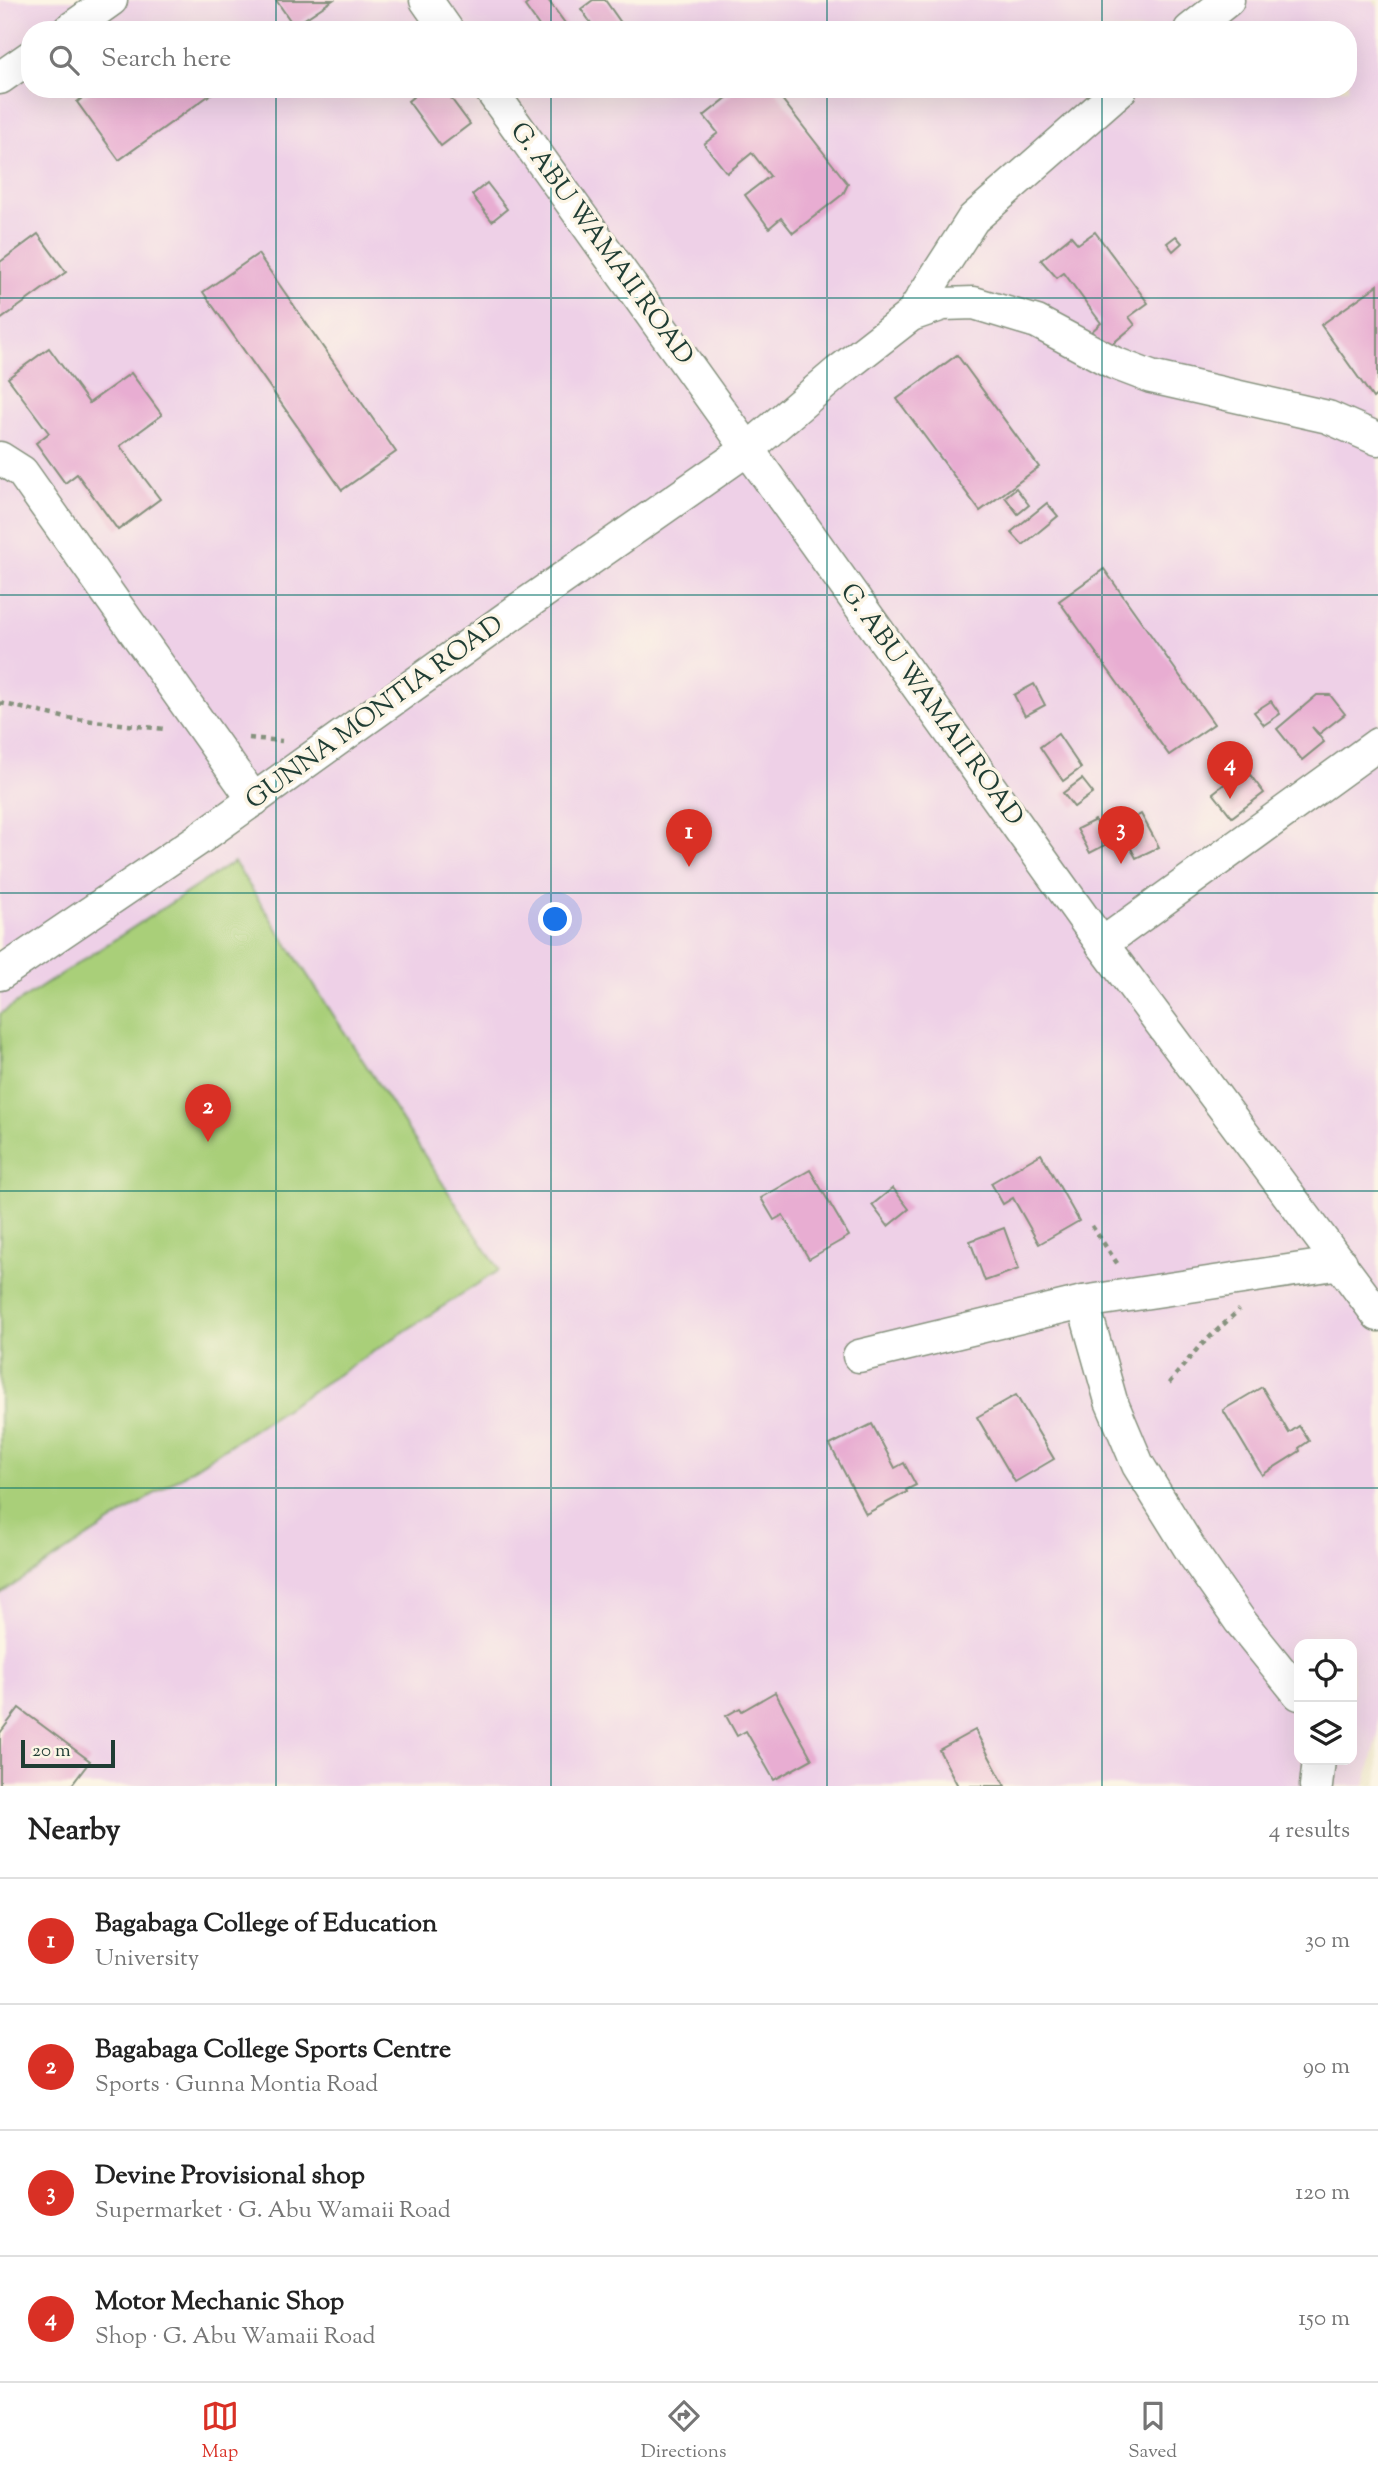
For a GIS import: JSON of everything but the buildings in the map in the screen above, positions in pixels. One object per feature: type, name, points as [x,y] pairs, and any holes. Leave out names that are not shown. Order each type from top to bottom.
[{"type":"street","points":[[82,21],[111,0]]},
{"type":"street","points":[[426,0],[441,21]]},
{"type":"street","points":[[1201,21],[1228,0]]},
{"type":"street","points":[[0,78],[21,63]]},
{"type":"street","name":"G. ABU WAMAII ROAD","points":[[496,98],[1102,944],[1378,1315]]},
{"type":"street","points":[[911,315],[973,219],[1111,98]]},
{"type":"street","points":[[911,315],[943,304],[974,303],[1037,322],[1114,363],[1151,377],[1328,417],[1378,439]]},
{"type":"street","name":"GUNNA MONTIA ROAD","points":[[0,974],[254,800],[529,602],[748,449],[838,372],[911,315]]},
{"type":"street","points":[[0,458],[22,472],[254,800]]},
{"type":"street","points":[[1102,944],[1378,744]]},
{"type":"street","points":[[859,1356],[1083,1302],[1341,1263]]},
{"type":"street","points":[[1083,1302],[1111,1401],[1138,1465],[1194,1555],[1240,1620],[1294,1688]]},
{"type":"street","points":[[1316,1786],[1318,1765]]},
{"type":"path","points":[[1092,1226],[1139,1295]]},
{"type":"path","points":[[1169,1383],[1198,1349],[1278,1274]]},
{"type":"shaded area","points":[[0,0],[1373,0],[1378,7],[1378,1736],[1365,1786],[0,1786]]},
{"type":"green space","points":[[234,862],[499,1270],[0,1594],[0,1014]]},
{"type":"place","name":"Motor Mechanic Shop","points":[[1230,799]]},
{"type":"place","name":"Devine Provisional shop","points":[[1121,864]]},
{"type":"place","name":"Bagabaga College of Education","points":[[689,867]]},
{"type":"place","name":"Bagabaga College Sports Centre","points":[[208,1142]]}]
